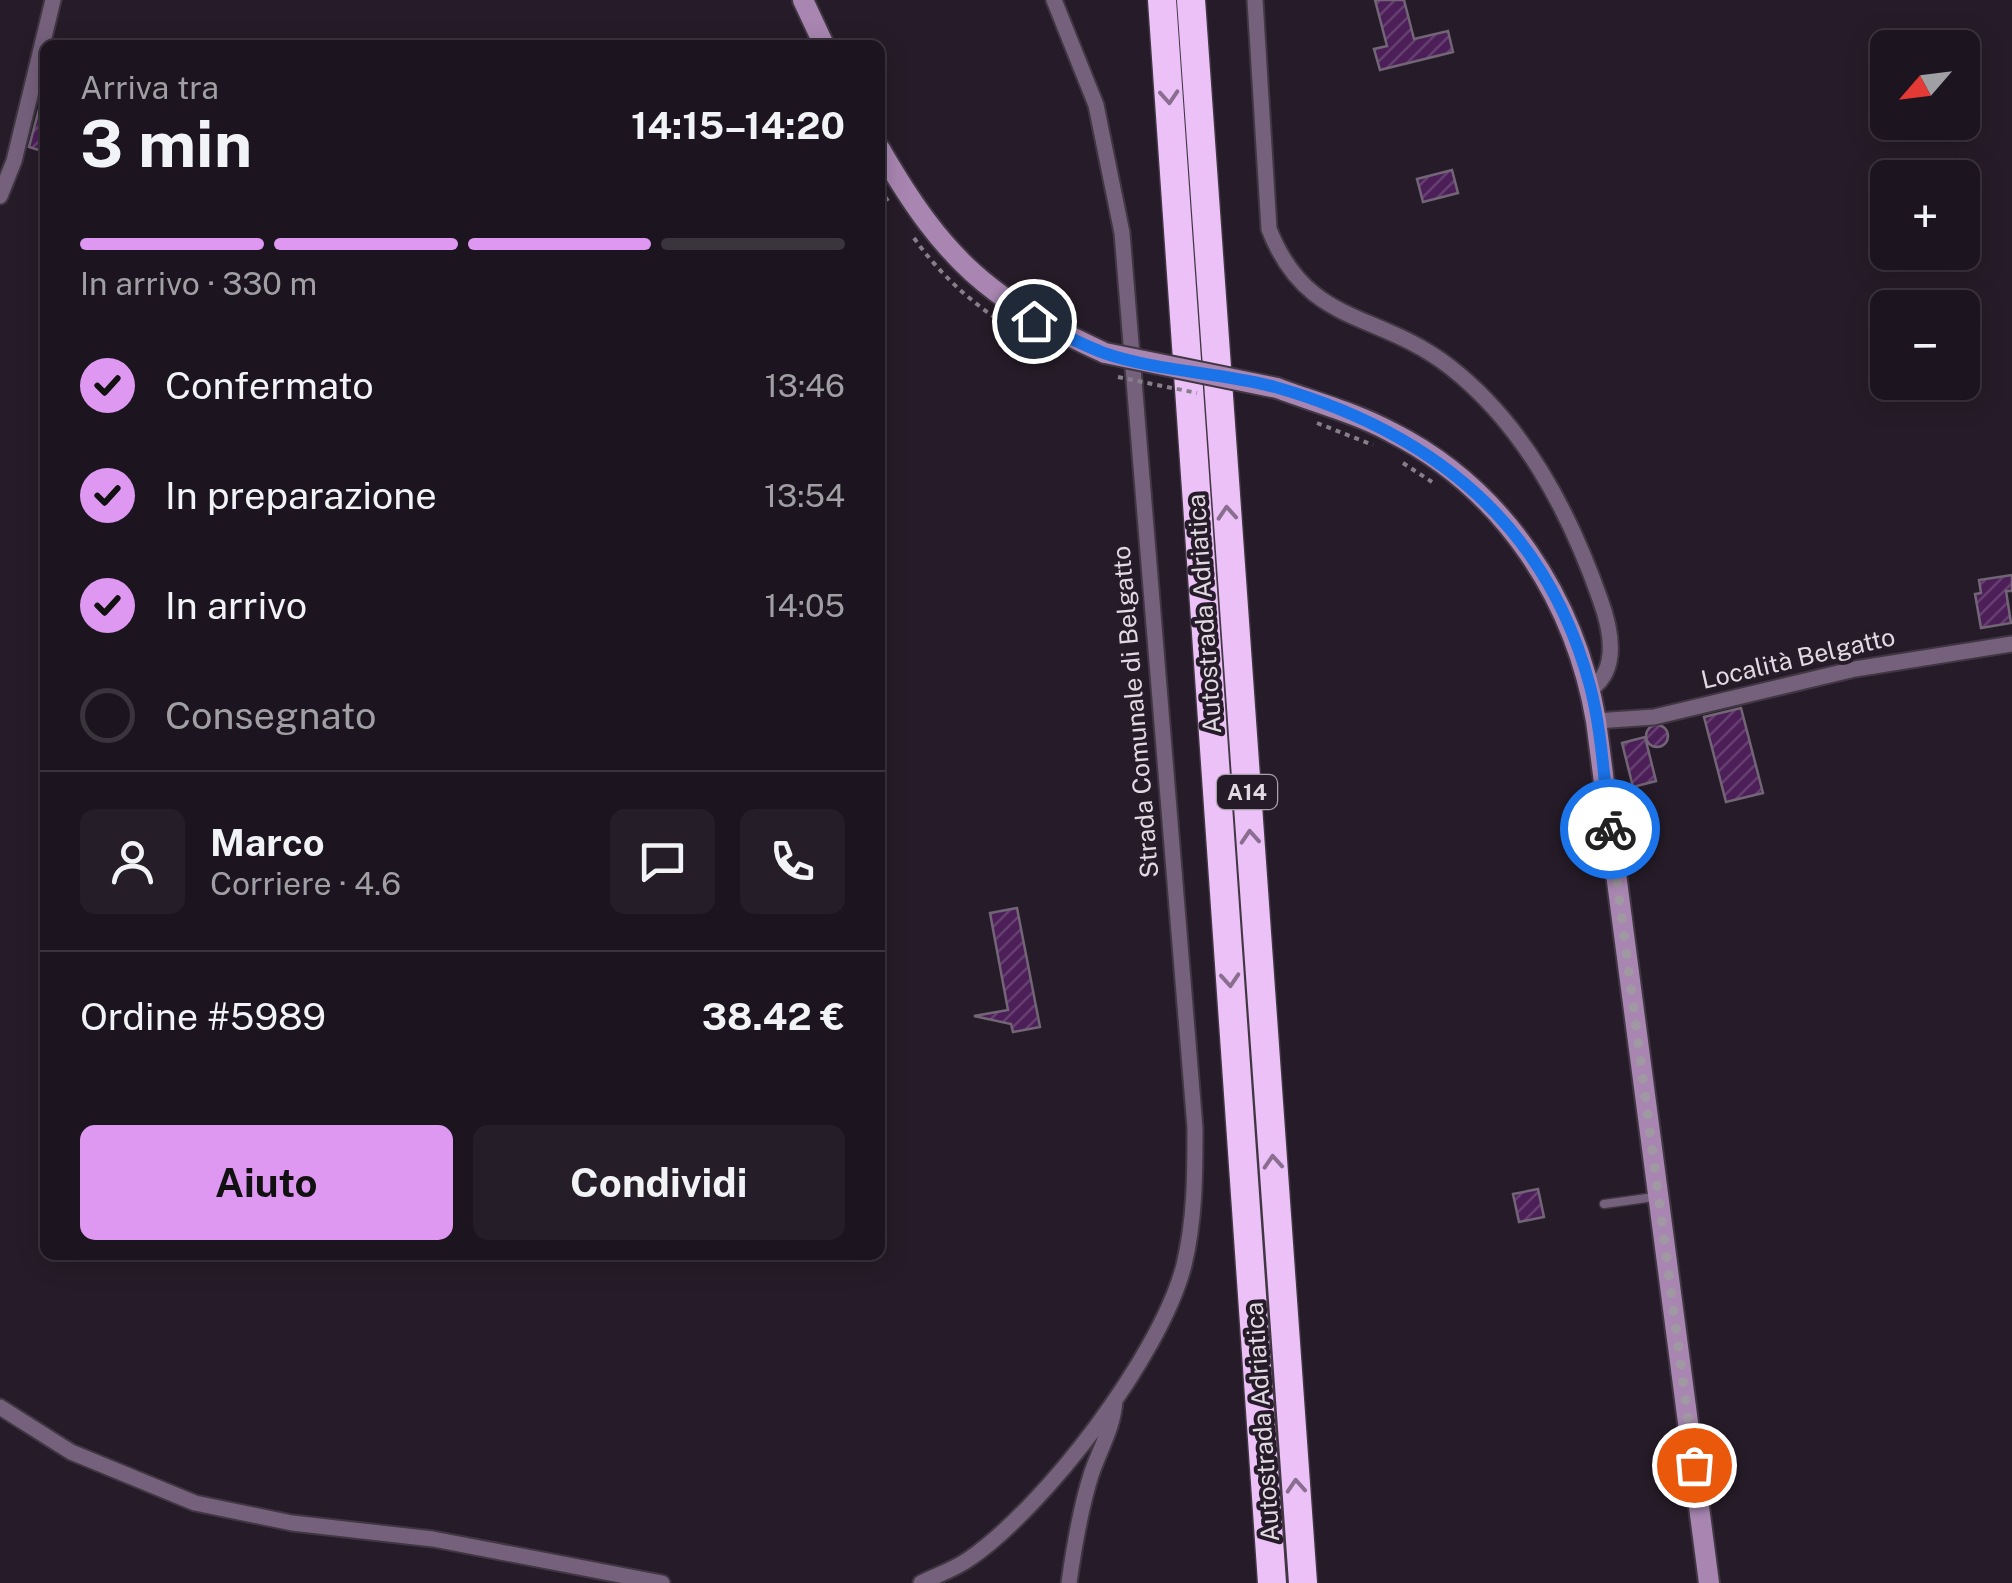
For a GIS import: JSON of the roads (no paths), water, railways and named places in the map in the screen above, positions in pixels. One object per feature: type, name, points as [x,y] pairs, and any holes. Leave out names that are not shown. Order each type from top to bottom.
[{"type":"highway","name":"Autostrada Adriatica","points":[[1162,0],[1272,1583]]},
{"type":"highway","name":"Autostrada Adriatica","points":[[1191,0],[1303,1583]]},
{"type":"main road","points":[[803,0],[822,40]]},
{"type":"main road","points":[[885,158],[942,243],[986,288],[1034,321],[1104,353],[1276,388],[1392,432],[1468,482],[1530,550],[1573,630],[1591,689],[1658,1197],[1694,1542],[1709,1583]]},
{"type":"street","points":[[43,40],[53,0]]},
{"type":"street","points":[[1255,0],[1270,229],[1282,261],[1303,288],[1331,307],[1402,336],[1449,366],[1490,403],[1527,448],[1560,502],[1606,616],[1611,664],[1604,680],[1591,689]]},
{"type":"street","name":"Strada Comunale di Belgatto","points":[[1057,5],[1096,106],[1122,233],[1196,1128],[1194,1209],[1183,1268],[1164,1320],[1115,1400]]},
{"type":"street","points":[[0,196],[14,160],[40,53]]},
{"type":"street","name":"Località Belgatto","points":[[1596,722],[1654,717],[1854,669],[2012,644]]},
{"type":"street","points":[[922,1583],[969,1559],[1031,1504],[1115,1400]]},
{"type":"street","points":[[1069,1583],[1077,1532],[1092,1474],[1113,1426],[1115,1400]]},
{"type":"street","points":[[0,1407],[72,1452],[130,1480],[195,1503],[292,1523],[433,1540],[662,1583]]},
{"type":"lane","points":[[1604,1204],[1658,1197]]}]
